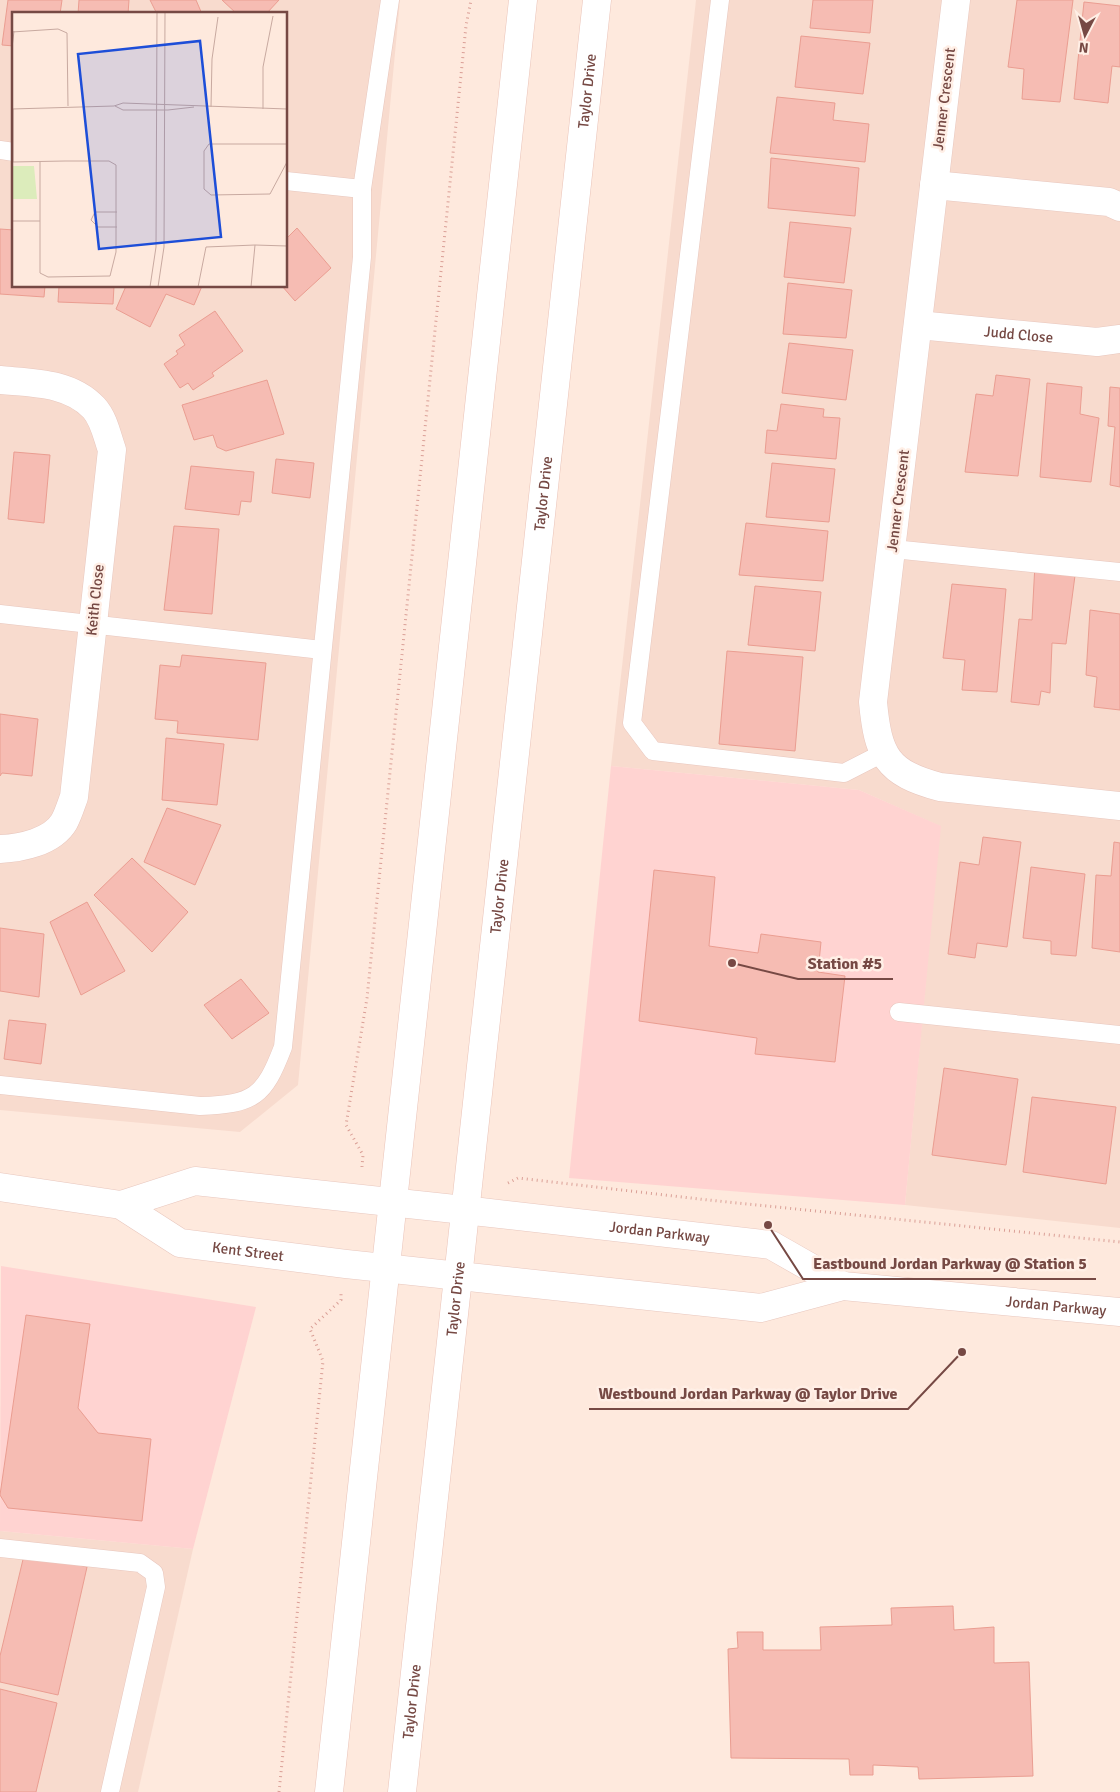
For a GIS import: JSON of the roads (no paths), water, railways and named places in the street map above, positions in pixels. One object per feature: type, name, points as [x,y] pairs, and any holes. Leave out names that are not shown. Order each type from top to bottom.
[{"type":"street","points":[[329,1792],[523,0]]},
{"type":"street","name":"Taylor Drive","points":[[402,1792],[597,0]]},
{"type":"street","name":"Jenner Crescent","points":[[956,0],[893,549],[873,702],[876,730],[883,753],[898,771],[915,781],[940,787],[1120,806]]},
{"type":"street","points":[[934,186],[1109,202],[1120,207]]},
{"type":"street","name":"Judd Close","points":[[918,325],[1096,342],[1120,339]]},
{"type":"street","name":"Keith Close","points":[[0,380],[47,384],[71,391],[94,408],[104,424],[112,450],[74,796],[63,824],[48,836],[24,847],[0,849]]},
{"type":"street","name":"Kent Street","points":[[121,1205],[195,1181],[393,1203]]},
{"type":"street","name":"Kent Street","points":[[0,1187],[121,1205],[180,1243],[457,1275]]},
{"type":"street","name":"Jordan Parkway","points":[[393,1203],[771,1245],[843,1286]]},
{"type":"street","name":"Jordan Parkway","points":[[457,1275],[761,1308],[843,1286],[1120,1312]]},
{"type":"lane","points":[[0,1085],[200,1106],[232,1105],[257,1094],[272,1077],[283,1047],[362,256],[362,189],[390,0]]},
{"type":"lane","points":[[720,0],[632,723],[654,752],[844,773],[883,753]]},
{"type":"lane","points":[[288,181],[362,189]]},
{"type":"lane","points":[[893,549],[1120,572]]},
{"type":"lane","points":[[0,614],[322,650]]},
{"type":"lane","points":[[899,1012],[1120,1035]]},
{"type":"lane","points":[[0,1548],[140,1563],[154,1573],[156,1587],[110,1792]]},
{"type":"place","name":"Station #5","points":[[732,963]]},
{"type":"place","name":"Eastbound Jordan Parkway @ Station 5","points":[[768,1225]]},
{"type":"place","name":"Westbound Jordan Parkway @ Taylor Drive","points":[[962,1352]]}]
